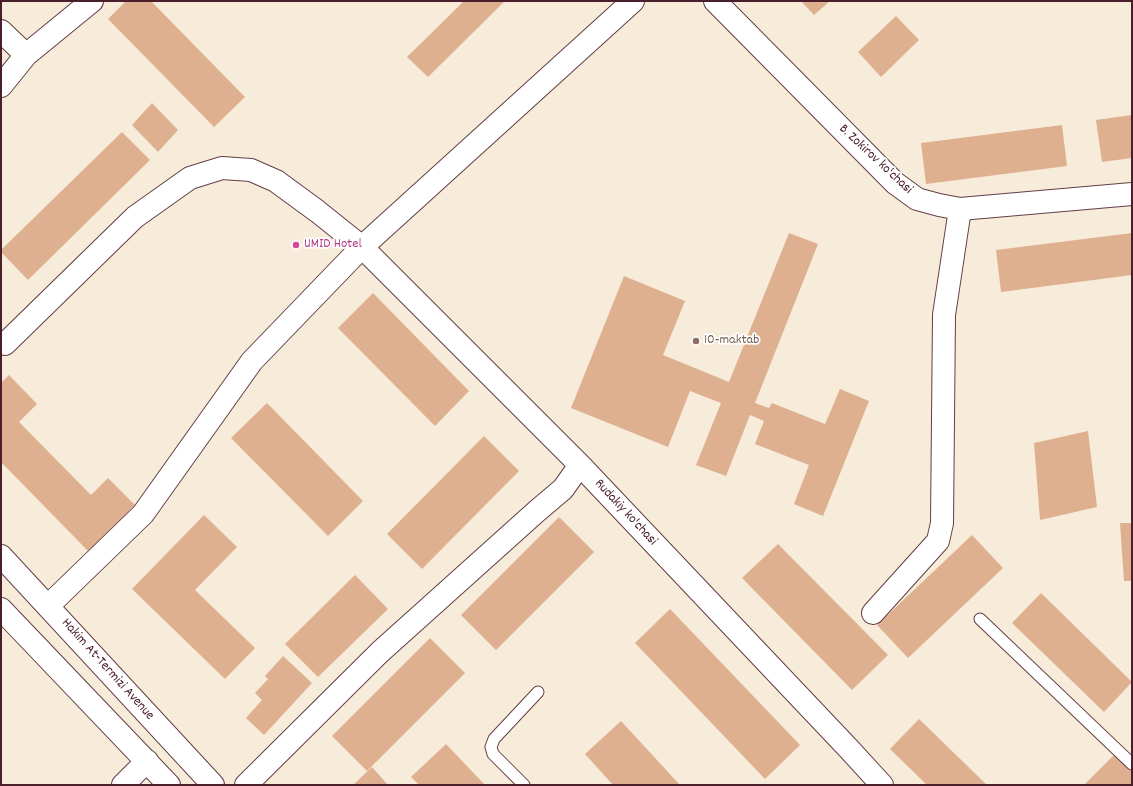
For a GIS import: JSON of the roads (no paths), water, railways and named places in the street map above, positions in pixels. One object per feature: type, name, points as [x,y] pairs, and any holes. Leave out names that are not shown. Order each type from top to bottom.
[{"type":"street","points":[[1,86],[26,55],[92,1]]},
{"type":"street","points":[[48,606],[143,514],[252,361],[362,247],[633,1]]},
{"type":"street","name":"B. Zokirov ko'chasi","points":[[719,2],[895,183],[917,199],[960,209],[1132,194]]},
{"type":"street","points":[[1,31],[26,55]]},
{"type":"street","name":"Rudakiy ko'chasi","points":[[2,344],[135,217],[190,178],[222,168],[251,170],[276,180],[362,247],[580,465],[882,785]]},
{"type":"street","points":[[873,613],[938,541],[942,523],[944,315],[960,209]]},
{"type":"street","points":[[246,785],[380,652],[525,521],[563,489],[580,465]]},
{"type":"street","name":"Hakim At-Termizi Avenue","points":[[1,556],[213,785]]},
{"type":"street","points":[[1,609],[169,785]]},
{"type":"street","points":[[123,785],[147,761]]},
{"type":"lane","points":[[980,619],[1132,764]]},
{"type":"lane","points":[[524,785],[494,754],[491,746],[494,739],[538,692]]},
{"type":"place","name":"UMID Hotel","points":[[296,245]]},
{"type":"place","name":"10-maktab","points":[[696,341]]}]
